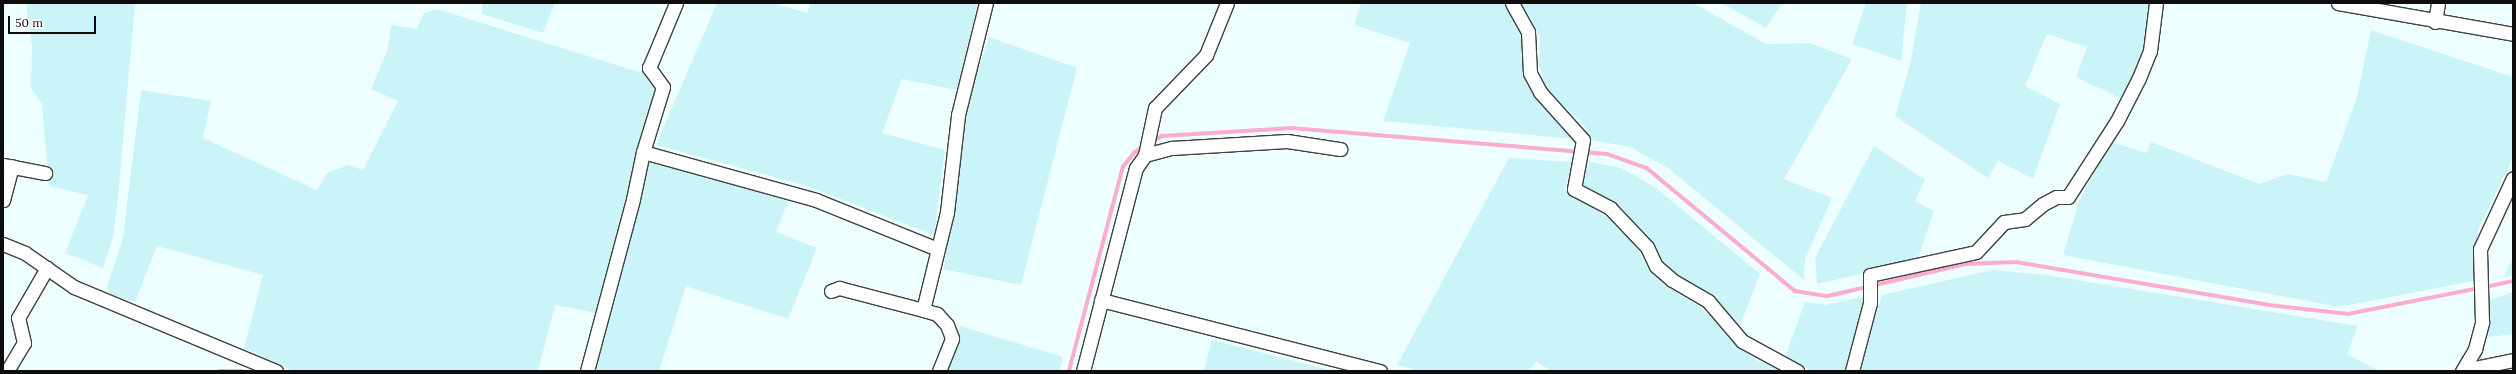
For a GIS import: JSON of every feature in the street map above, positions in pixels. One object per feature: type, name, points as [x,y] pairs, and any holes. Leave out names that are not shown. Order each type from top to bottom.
[{"type":"street","points":[[587,371],[633,199],[643,152],[663,87],[649,68],[676,3]]},
{"type":"street","points":[[926,311],[923,310],[947,212],[958,115],[986,3]]},
{"type":"street","points":[[1083,371],[1136,168],[1145,155],[1149,129],[1155,108],[1206,55],[1227,3]]},
{"type":"street","points":[[1512,3],[1528,32],[1530,73],[1540,92],[1583,140],[1574,189],[1610,208],[1647,247],[1656,266],[1672,280],[1708,301],[1742,341],[1798,371]]},
{"type":"street","points":[[1852,371],[1870,302],[1870,275],[1976,252],[2004,222],[2025,219],[2043,204],[2056,197],[2068,197],[2117,121],[2139,78],[2150,51],[2156,3]]},
{"type":"street","points":[[2338,3],[2435,22],[2513,34]]},
{"type":"street","points":[[2435,22],[2438,3]]},
{"type":"street","points":[[1145,155],[1172,148],[1287,141],[1340,149]]},
{"type":"street","points":[[643,152],[816,200],[937,249]]},
{"type":"street","points":[[3,200],[7,166],[45,173]]},
{"type":"street","points":[[2463,370],[2475,349],[2483,306],[2479,279],[2480,249],[2513,178]]},
{"type":"street","points":[[3,244],[25,253],[74,287],[276,371]]},
{"type":"street","points":[[7,371],[24,343],[18,318],[47,268]]},
{"type":"street","points":[[831,291],[839,288],[936,314],[942,320],[952,338],[939,371]]},
{"type":"street","points":[[1101,300],[1380,371]]},
{"type":"street","points":[[2463,370],[2513,360]]},
{"type":"shaded area","points":[[26,3],[135,3],[118,198],[113,238],[103,268],[65,253],[88,195],[49,186],[42,104],[31,88],[32,46]]},
{"type":"shaded area","points":[[482,3],[555,3],[543,33],[482,14]]},
{"type":"shaded area","points":[[717,3],[772,3],[807,13],[811,3],[978,3],[957,90],[902,79],[882,133],[945,150],[934,235],[807,186],[656,145]]},
{"type":"shaded area","points":[[1361,3],[1507,3],[1525,35],[1525,65],[1533,94],[1562,123],[1573,139],[1383,121],[1410,43],[1354,25]]},
{"type":"shaded area","points":[[1522,3],[1693,3],[1766,44],[1809,43],[1852,59],[1784,179],[1832,198],[1805,259],[1804,280],[1668,168],[1630,147],[1590,140],[1584,125],[1546,90],[1539,65],[1540,37]]},
{"type":"shaded area","points":[[1722,3],[1782,3],[1766,28]]},
{"type":"shaded area","points":[[1866,3],[1907,3],[1901,61],[1852,44]]},
{"type":"shaded area","points":[[1921,3],[2150,3],[2146,49],[2124,100],[2076,77],[2087,47],[2047,34],[2025,86],[2060,104],[2033,179],[1998,161],[1988,178],[1895,116],[1910,65]]},
{"type":"shaded area","points":[[437,9],[645,74],[658,90],[597,313],[555,305],[538,371],[293,371],[244,348],[263,275],[157,246],[135,302],[110,294],[107,287],[123,238],[141,90],[211,101],[203,138],[317,190],[327,173],[348,165],[363,170],[398,101],[371,89],[388,49],[391,25],[417,29],[424,13]]},
{"type":"shaded area","points":[[2371,30],[2513,77],[2513,158],[2478,230],[2473,281],[2339,307],[2063,255],[2079,201],[2111,142],[2146,153],[2151,142],[2259,184],[2288,174],[2326,182],[2357,97]]},
{"type":"shaded area","points":[[989,37],[1077,68],[1021,285],[943,269],[955,208],[964,114]]},
{"type":"shaded area","points":[[1874,146],[1925,180],[1915,201],[1934,211],[1917,261],[1817,284],[1815,258]]},
{"type":"shaded area","points":[[1509,158],[1572,162],[1565,189],[1608,218],[1635,245],[1648,268],[1667,287],[1702,308],[1753,359],[1785,371],[1552,371],[1536,362],[1528,371],[1420,371],[1397,365]]},
{"type":"shaded area","points":[[649,161],[788,201],[776,232],[817,248],[788,319],[686,286],[659,371],[595,371]]},
{"type":"shaded area","points":[[1586,161],[1621,168],[1656,188],[1760,274],[1740,326],[1713,300],[1687,285],[1663,265],[1647,235],[1617,206],[1582,185],[1581,176]]},
{"type":"shaded area","points":[[2513,257],[2513,275],[2503,278]]},
{"type":"shaded area","points":[[1992,270],[2046,275],[2358,326],[2347,354],[2379,371],[1858,371],[1882,295]]},
{"type":"shaded area","points":[[2513,292],[2513,334],[2481,338],[2488,301]]},
{"type":"shaded area","points":[[1867,296],[1846,371],[1812,371],[1785,357],[1805,302],[1826,305]]},
{"type":"shaded area","points":[[960,326],[1063,357],[1060,371],[944,371]]},
{"type":"shaded area","points":[[1212,340],[1333,371],[1204,371]]},
{"type":"waterway","points":[[1152,142],[1162,136],[1291,128],[1607,154],[1647,168],[1795,291],[1828,296],[1966,264],[2016,262],[2269,305],[2348,314],[2479,288]]},
{"type":"waterway","points":[[1069,371],[1123,167],[1134,153],[1143,147]]},
{"type":"waterway","points":[[2485,287],[2513,281]]},
{"type":"waterway","points":[[3,363],[17,371]]},
{"type":"waterway","points":[[219,371],[241,371]]}]
